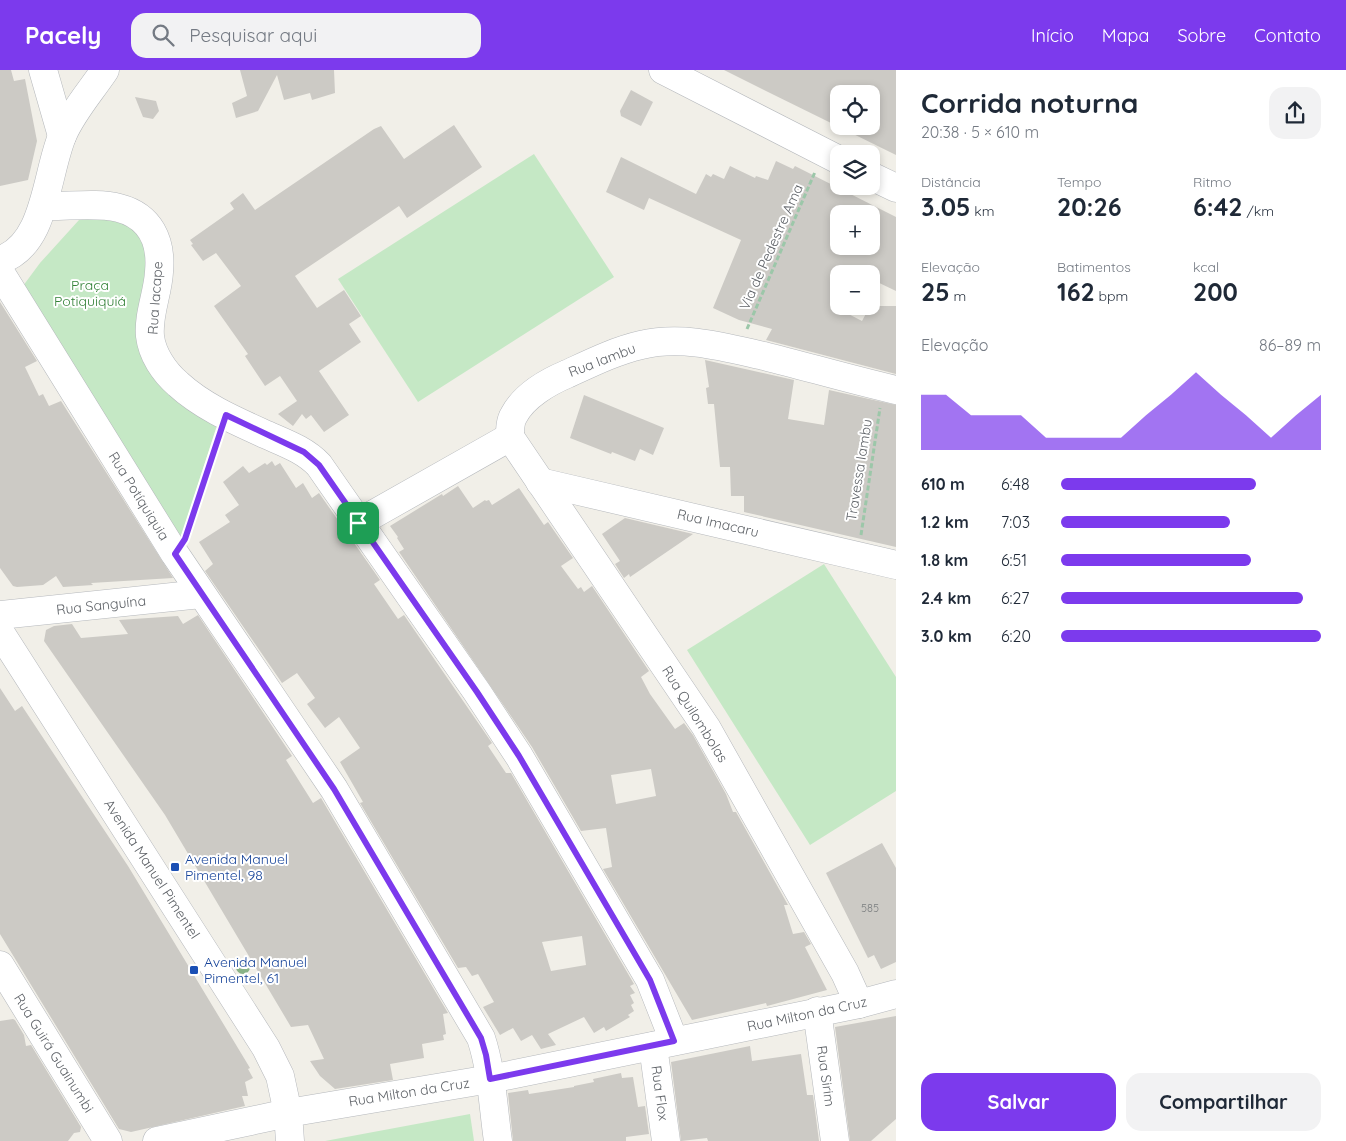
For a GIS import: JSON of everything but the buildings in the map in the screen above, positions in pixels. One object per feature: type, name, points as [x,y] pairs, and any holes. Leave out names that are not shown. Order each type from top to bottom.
[{"type":"street","points":[[42,70],[62,136]]},
{"type":"street","points":[[0,260],[14,253],[25,243],[43,206],[62,136],[68,123],[105,70]]},
{"type":"street","points":[[663,70],[698,80],[830,155]]},
{"type":"street","points":[[880,180],[896,188]]},
{"type":"street","name":"Rua Iacape","points":[[43,206],[116,207],[136,214],[150,226],[156,238],[160,270],[150,336],[155,353],[163,368],[177,384],[200,402],[304,452],[313,459],[477,692],[519,756],[650,980],[664,1044]]},
{"type":"street","name":"Rua Potíquiquia","points":[[0,272],[175,554],[334,789],[481,1038],[490,1079],[498,1141]]},
{"type":"street","name":"Rua Iambu","points":[[510,437],[513,416],[534,393],[559,377],[607,356],[641,345],[664,341],[688,341],[738,350],[890,388]]},
{"type":"street","points":[[358,523],[510,437]]},
{"type":"street","name":"Rua Quilombolas","points":[[510,437],[706,727],[845,973],[859,1004]]},
{"type":"street","name":"Rua Imacaru","points":[[540,482],[896,565]]},
{"type":"street","name":"Rua Sanguína","points":[[0,615],[202,594]]},
{"type":"street","name":"Avenida Manuel Pimentel","points":[[0,632],[266,1048],[280,1076],[288,1113],[290,1141]]},
{"type":"street","name":"Rua Guirá Guainumbi","points":[[0,965],[7,990],[108,1141]]},
{"type":"street","name":"Rua Milton da Cruz","points":[[158,1141],[288,1113],[490,1079],[817,1011],[859,1004],[896,994]]},
{"type":"street","name":"Rua Sirim","points":[[817,1011],[835,1141]]},
{"type":"street","name":"Rua Flox","points":[[664,1044],[666,1141]]},
{"type":"path","name":"Via de Pedestre Ama","points":[[738,350],[830,158]]},
{"type":"path","name":"Travessa Iambu","points":[[858,556],[890,388]]},
{"type":"path","points":[[175,554],[185,539],[226,415]]},
{"type":"green space","points":[[534,154],[614,277],[418,402],[338,279]]},
{"type":"green space","name":"Praça Potiquiquiá","points":[[93,215],[130,220],[146,244],[143,326],[218,422],[182,534],[176,539],[20,290],[40,263],[79,220]]},
{"type":"green space","points":[[824,564],[896,677],[896,791],[810,845],[687,650]]},
{"type":"green space","points":[[470,1114],[474,1141],[325,1141]]},
{"type":"place","name":"Avenida Manuel Pimentel, 98","points":[[175,867]]},
{"type":"place","name":"Avenida Manuel Pimentel, 61","points":[[194,970]]},
{"type":"route","points":[[226,415],[304,452],[313,459],[358,523],[477,692],[519,756],[650,980],[674,1041],[490,1079],[481,1038],[334,789],[175,554],[185,539],[226,415]]}]
